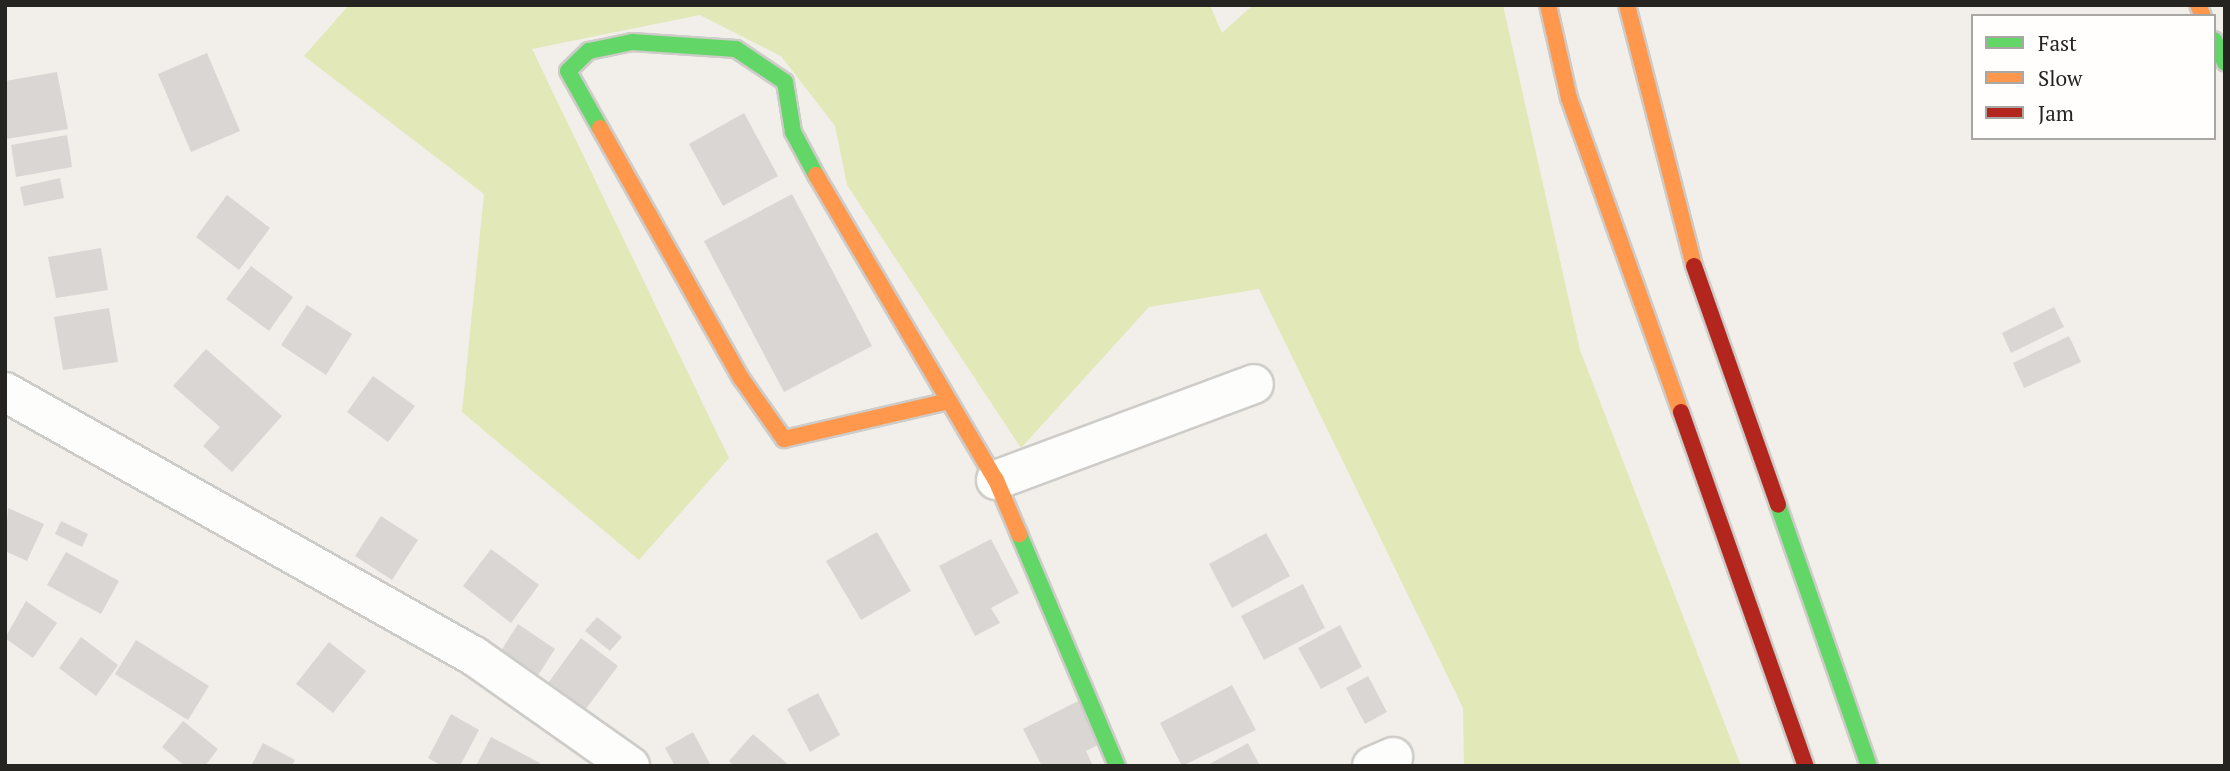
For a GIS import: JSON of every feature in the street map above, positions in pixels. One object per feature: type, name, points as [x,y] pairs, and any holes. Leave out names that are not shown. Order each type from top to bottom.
[{"type":"main road","points":[[1549,5],[1574,111],[1806,766]]},
{"type":"main road","points":[[1627,5],[1685,244],[1868,766]]},
{"type":"main road","points":[[948,401],[784,439],[741,378],[568,71],[589,51],[632,42],[676,44],[736,49],[785,82],[793,132],[850,242],[948,401],[996,480],[1117,766]]},
{"type":"main road","points":[[2216,44],[2225,63]]},
{"type":"street","points":[[996,480],[1254,384]]},
{"type":"street","points":[[5,392],[474,656],[630,766]]},
{"type":"green space","points":[[349,5],[1210,5],[1222,33],[1253,5],[1503,5],[1580,350],[1741,766],[1464,766],[1463,708],[1259,289],[1149,307],[1021,448],[847,185],[835,126],[781,56],[700,15],[532,49],[729,458],[639,560],[462,412],[484,194],[304,56]]},
{"type":"building","points":[[207,53],[240,131],[191,152],[158,74]]},
{"type":"building","points":[[57,72],[68,129],[6,139],[5,81]]},
{"type":"building","points":[[744,113],[778,176],[723,206],[689,144]]},
{"type":"building","points":[[67,135],[72,167],[16,177],[11,145]]},
{"type":"building","points":[[60,178],[64,198],[24,206],[20,187]]},
{"type":"building","points":[[792,194],[872,346],[784,392],[704,241]]},
{"type":"building","points":[[227,195],[270,228],[239,270],[196,237]]},
{"type":"building","points":[[101,248],[108,290],[56,298],[48,257]]},
{"type":"building","points":[[251,266],[293,297],[269,331],[226,299]]},
{"type":"building","points":[[307,305],[352,334],[326,375],[281,345]]},
{"type":"building","points":[[2054,307],[2064,327],[2011,353],[2002,333]]},
{"type":"building","points":[[109,308],[118,362],[63,370],[54,317]]},
{"type":"building","points":[[2069,336],[2081,362],[2024,388],[2013,363]]},
{"type":"building","points":[[206,349],[282,416],[232,472],[203,446],[220,427],[173,386]]},
{"type":"building","points":[[373,376],[415,406],[388,442],[347,412]]},
{"type":"building","points":[[8,508],[44,524],[27,561],[5,551]]},
{"type":"building","points":[[381,516],[418,540],[392,580],[355,556]]},
{"type":"building","points":[[61,521],[88,534],[82,547],[55,534]]},
{"type":"building","points":[[877,532],[911,591],[861,620],[826,561]]},
{"type":"building","points":[[1266,533],[1290,576],[1232,608],[1209,564]]},
{"type":"building","points":[[991,539],[1019,593],[991,608],[1000,623],[975,636],[939,566]]},
{"type":"building","points":[[491,549],[539,585],[511,623],[463,586]]},
{"type":"building","points":[[66,552],[119,581],[101,614],[47,585]]},
{"type":"building","points":[[1303,584],[1325,628],[1264,660],[1241,616]]},
{"type":"building","points":[[26,601],[57,623],[33,658],[5,638]]},
{"type":"building","points":[[597,617],[622,637],[610,651],[585,631]]},
{"type":"building","points":[[518,624],[555,649],[531,686],[494,662]]},
{"type":"building","points":[[1340,625],[1362,667],[1321,689],[1298,648]]},
{"type":"building","points":[[81,637],[118,665],[96,696],[59,668]]},
{"type":"building","points":[[581,638],[618,666],[579,718],[543,690]]},
{"type":"building","points":[[136,640],[209,686],[188,720],[115,674]]},
{"type":"building","points":[[329,642],[366,671],[333,713],[296,684]]},
{"type":"building","points":[[1368,676],[1387,712],[1365,724],[1346,688]]},
{"type":"building","points":[[1232,685],[1256,730],[1182,766],[1160,723]]},
{"type":"building","points":[[818,693],[840,735],[810,752],[787,709]]},
{"type":"building","points":[[1082,699],[1104,742],[1086,751],[1093,766],[1042,766],[1023,729]]},
{"type":"building","points":[[451,714],[479,730],[460,766],[442,766],[428,758]]},
{"type":"building","points":[[183,721],[218,749],[205,766],[185,766],[162,747]]},
{"type":"building","points":[[693,732],[711,766],[675,766],[665,748]]},
{"type":"building","points":[[753,734],[790,766],[734,766],[729,761]]},
{"type":"building","points":[[491,737],[540,763],[538,766],[476,766]]},
{"type":"building","points":[[263,743],[295,760],[292,766],[251,766]]},
{"type":"building","points":[[1248,743],[1260,766],[1206,766]]},
{"type":"traffic: fast","points":[[600,128],[568,71],[589,51],[632,42],[736,49],[785,82],[793,132],[816,175]]},
{"type":"traffic: fast","points":[[2216,44],[2225,63]]},
{"type":"traffic: fast","points":[[1778,505],[1869,766]]},
{"type":"traffic: fast","points":[[1019,534],[1117,766]]},
{"type":"traffic: slow","points":[[1548,5],[1569,98],[1681,412]]},
{"type":"traffic: slow","points":[[1627,5],[1694,266]]},
{"type":"traffic: slow","points":[[2198,5],[2202,14]]},
{"type":"traffic: slow","points":[[600,128],[741,378],[784,439],[948,401]]},
{"type":"traffic: slow","points":[[816,175],[996,480],[1019,534]]},
{"type":"traffic: jam","points":[[1694,266],[1778,505]]},
{"type":"traffic: jam","points":[[1681,412],[1806,766]]}]
